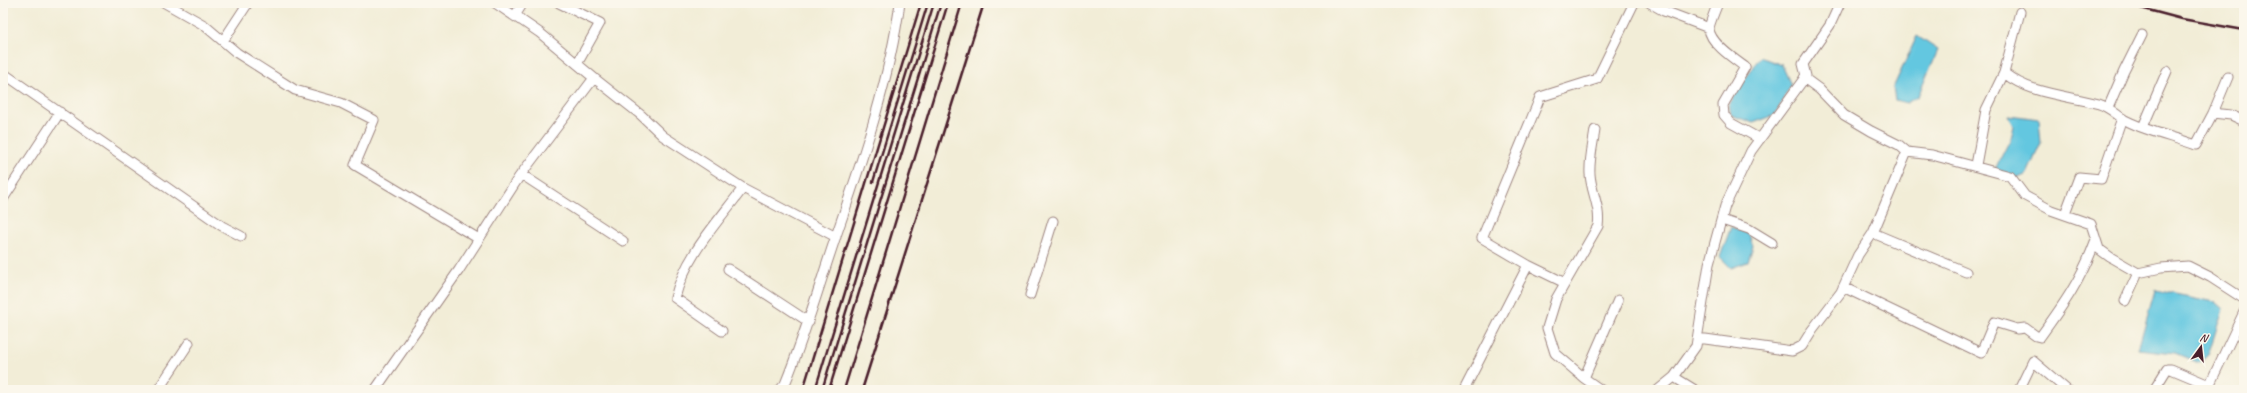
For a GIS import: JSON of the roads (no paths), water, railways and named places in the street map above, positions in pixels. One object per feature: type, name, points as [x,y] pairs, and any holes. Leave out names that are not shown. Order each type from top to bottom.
[{"type":"street","points":[[165,3],[204,25],[238,53],[295,90],[341,103],[374,120],[355,165],[479,239]]},
{"type":"street","points":[[223,41],[248,3]]},
{"type":"street","points":[[495,3],[521,20],[577,64],[641,115],[663,136],[743,188],[836,236]]},
{"type":"street","points":[[521,20],[516,14],[523,3]]},
{"type":"street","points":[[559,3],[600,23],[577,64]]},
{"type":"street","points":[[780,390],[785,384],[809,322],[883,89],[896,35],[900,3]]},
{"type":"street","points":[[1565,283],[1528,265],[1482,238],[1540,97],[1597,79],[1634,3]]},
{"type":"street","points":[[1650,3],[1664,11],[1708,28]]},
{"type":"street","points":[[1718,3],[1708,28],[1712,39],[1728,56],[1745,66],[1724,105],[1724,115],[1731,123],[1760,139]]},
{"type":"street","points":[[1658,390],[1674,377],[1696,346],[1709,264],[1725,206],[1751,151],[1806,76],[1803,64],[1830,25],[1840,3]]},
{"type":"street","points":[[1976,166],[1986,110],[2004,73],[2020,12]]},
{"type":"street","points":[[2108,108],[2142,35]]},
{"type":"street","points":[[2143,127],[2167,71]]},
{"type":"street","points":[[3,73],[222,226],[241,236]]},
{"type":"street","points":[[2004,73],[2014,80],[2041,92],[2108,108],[2122,118],[2143,127],[2196,145],[2213,113],[2228,77]]},
{"type":"street","points":[[375,390],[479,239],[521,174],[594,78]]},
{"type":"street","points":[[1804,78],[1819,89],[1844,115],[1871,131],[1899,144],[1907,152],[1932,155],[2010,176],[2025,196],[2091,224],[2095,242],[2099,249],[2138,273],[2161,268],[2188,266],[2210,277],[2244,299]]},
{"type":"street","points":[[3,199],[60,112]]},
{"type":"street","points":[[2213,113],[2231,115],[2244,120]]},
{"type":"street","points":[[2065,214],[2079,177],[2101,179],[2111,155],[2122,118]]},
{"type":"street","points":[[1595,130],[1590,172],[1592,189],[1600,215],[1598,226],[1556,299],[1547,328],[1554,353],[1601,390]]},
{"type":"street","points":[[1698,338],[1792,351],[1802,346],[1843,287],[1858,255],[1872,233],[1907,152]]},
{"type":"street","points":[[521,174],[623,241]]},
{"type":"street","points":[[722,331],[676,298],[680,279],[689,262],[743,188]]},
{"type":"street","points":[[1722,220],[1749,229],[1772,243]]},
{"type":"street","points":[[1030,295],[1053,221]]},
{"type":"street","points":[[1872,233],[1966,272]]},
{"type":"street","points":[[1843,287],[1981,353],[1994,322],[2017,329],[2025,328],[2036,336],[2040,337],[2070,295],[2084,271],[2095,242]]},
{"type":"street","points":[[1464,390],[1528,265]]},
{"type":"street","points":[[728,269],[809,322]]},
{"type":"street","points":[[2126,301],[2138,273]]},
{"type":"street","points":[[1584,378],[1618,300]]},
{"type":"street","points":[[2154,390],[2166,369],[2171,369],[2208,388],[2244,312]]},
{"type":"street","points":[[158,390],[189,343]]},
{"type":"street","points":[[2019,390],[2033,361],[2067,390]]},
{"type":"street","points":[[1674,377],[1695,390]]},
{"type":"water","points":[[1917,36],[1938,50],[1918,96],[1907,103],[1895,100],[1893,88]]},
{"type":"water","points":[[1760,57],[1782,65],[1791,85],[1775,115],[1753,123],[1731,115],[1729,103]]},
{"type":"water","points":[[2009,115],[2039,119],[2041,143],[2027,174],[2016,179],[1995,169],[2011,138],[2014,126]]},
{"type":"water","points":[[1731,227],[1749,234],[1753,246],[1748,262],[1731,268],[1720,257]]},
{"type":"water","points":[[2155,290],[2215,302],[2223,309],[2208,355],[2199,363],[2175,353],[2138,349]]},
{"type":"railway","points":[[803,390],[921,3]]},
{"type":"railway","points":[[873,182],[928,3]]},
{"type":"railway","points":[[815,390],[934,3]]},
{"type":"railway","points":[[822,390],[941,3]]},
{"type":"railway","points":[[829,390],[948,3]]},
{"type":"railway","points":[[844,390],[962,3]]},
{"type":"railway","points":[[862,390],[984,3]]},
{"type":"railway","points":[[2122,3],[2182,19],[2244,30]]}]
